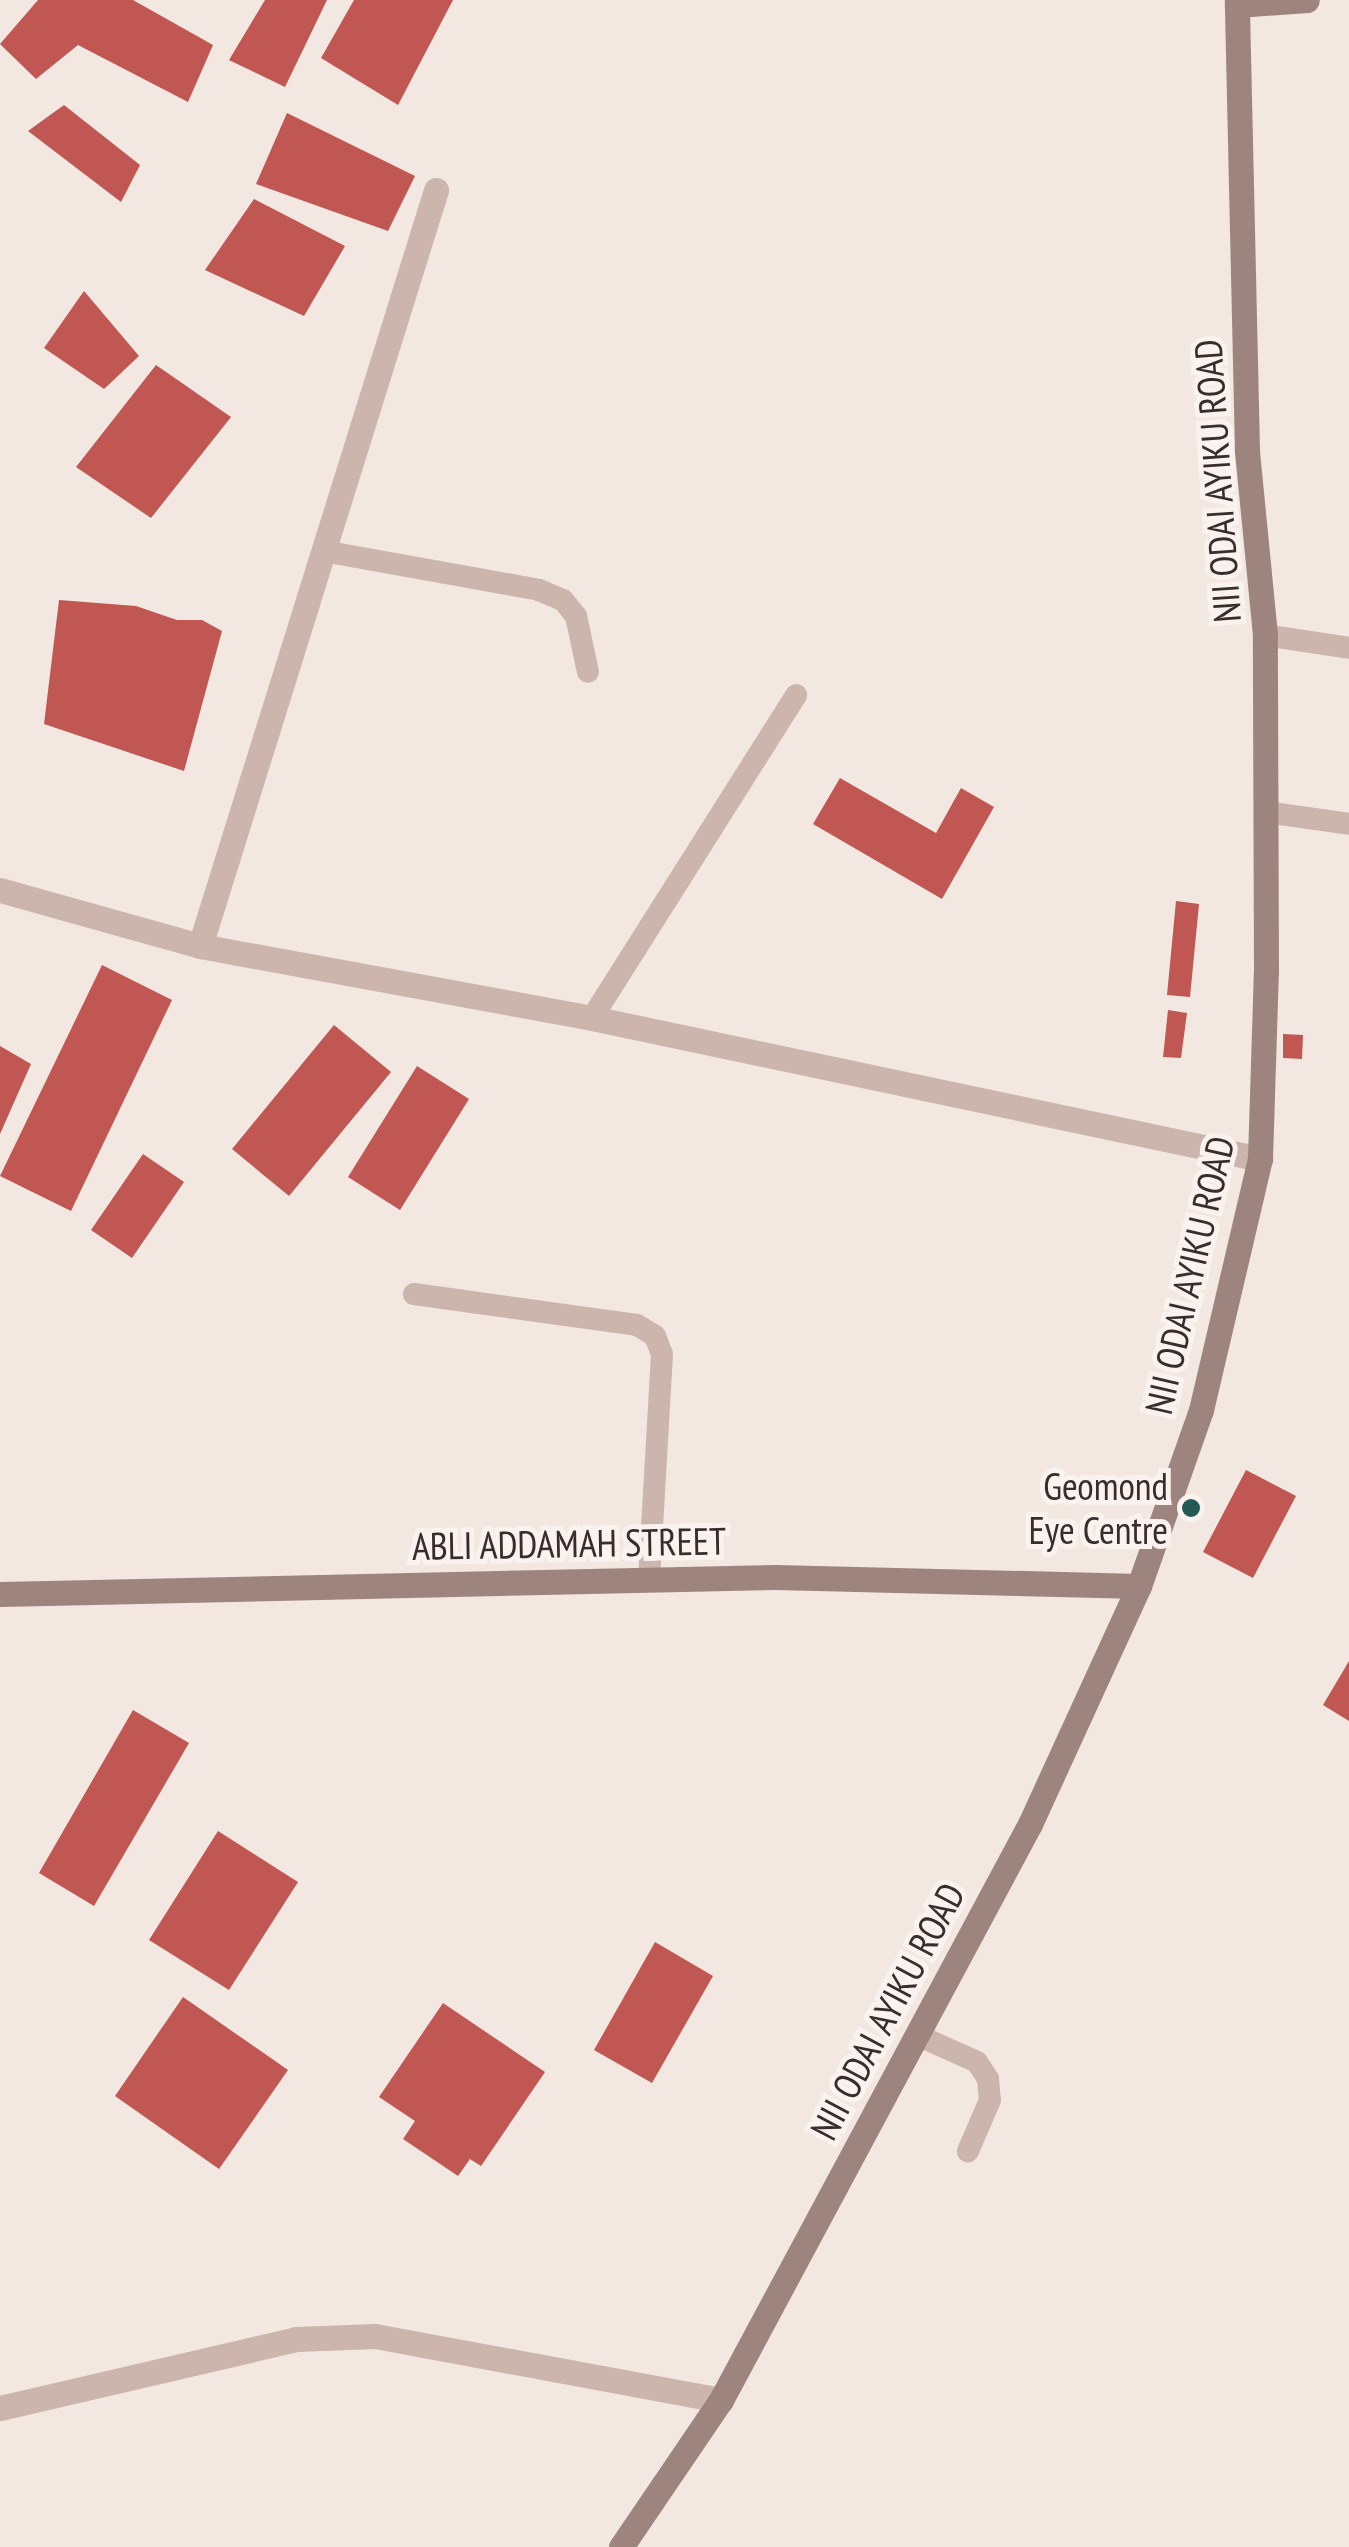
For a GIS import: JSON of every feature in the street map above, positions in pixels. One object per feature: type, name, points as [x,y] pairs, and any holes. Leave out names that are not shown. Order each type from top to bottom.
[{"type":"street","points":[[1237,2],[1307,0]]},
{"type":"street","name":"NII ODAI AYIKU ROAD","points":[[622,2547],[721,2400],[1030,1824],[1139,1586],[1200,1410],[1260,1159],[1264,635],[1246,450],[1237,2]]},
{"type":"street","points":[[200,946],[436,190]]},
{"type":"street","points":[[0,890],[200,946],[592,1018],[1260,1159]]},
{"type":"street","name":"ABLI ADDAMAH STREET","points":[[0,1594],[776,1577],[1139,1586]]},
{"type":"street","points":[[0,2408],[296,2339],[375,2336],[721,2400]]},
{"type":"lane","points":[[323,551],[539,590],[563,600],[576,616],[588,672]]},
{"type":"lane","points":[[1264,635],[1349,648]]},
{"type":"lane","points":[[592,1018],[796,695]]},
{"type":"lane","points":[[1265,812],[1349,824]]},
{"type":"lane","points":[[414,1294],[636,1325],[655,1336],[662,1354],[648,1579]]},
{"type":"lane","points":[[917,2034],[977,2062],[988,2079],[990,2100],[968,2151]]},
{"type":"building","points":[[38,0],[133,0],[213,45],[188,102],[78,45],[36,79],[0,44]]},
{"type":"building","points":[[265,0],[327,0],[285,87],[229,60]]},
{"type":"building","points":[[354,0],[453,0],[398,105],[321,58]]},
{"type":"building","points":[[64,105],[140,165],[121,202],[28,131]]},
{"type":"building","points":[[287,113],[415,176],[388,231],[256,184]]},
{"type":"building","points":[[254,199],[345,246],[304,316],[205,270]]},
{"type":"building","points":[[84,291],[139,356],[104,389],[44,348]]},
{"type":"building","points":[[156,365],[231,417],[151,518],[76,467]]},
{"type":"building","points":[[59,600],[136,606],[177,620],[202,620],[222,631],[184,771],[44,724]]},
{"type":"building","points":[[840,778],[936,833],[961,788],[994,807],[942,899],[813,824]]},
{"type":"building","points":[[1176,901],[1199,904],[1190,997],[1167,995]]},
{"type":"building","points":[[102,965],[172,1000],[71,1211],[0,1176]]},
{"type":"building","points":[[1168,1010],[1187,1013],[1181,1058],[1163,1057]]},
{"type":"building","points":[[334,1025],[391,1072],[289,1196],[232,1149]]},
{"type":"building","points":[[1283,1034],[1303,1035],[1302,1059],[1283,1058]]},
{"type":"building","points":[[0,1046],[31,1064],[0,1134]]},
{"type":"building","points":[[417,1066],[469,1099],[400,1210],[348,1177]]},
{"type":"building","points":[[143,1154],[184,1182],[132,1258],[91,1230]]},
{"type":"building","points":[[1246,1470],[1296,1496],[1253,1578],[1203,1552]]},
{"type":"building","points":[[1349,1661],[1349,1721],[1323,1705]]},
{"type":"building","points":[[133,1710],[189,1743],[94,1906],[39,1873]]},
{"type":"building","points":[[218,1831],[298,1882],[229,1990],[149,1940]]},
{"type":"building","points":[[655,1942],[713,1976],[652,2083],[594,2050]]},
{"type":"building","points":[[183,1997],[288,2070],[219,2169],[115,2096]]},
{"type":"building","points":[[443,2003],[545,2072],[481,2166],[470,2159],[458,2176],[403,2139],[415,2121],[379,2097]]},
{"type":"place","name":"Geomond Eye Centre","points":[[1191,1508]]}]
